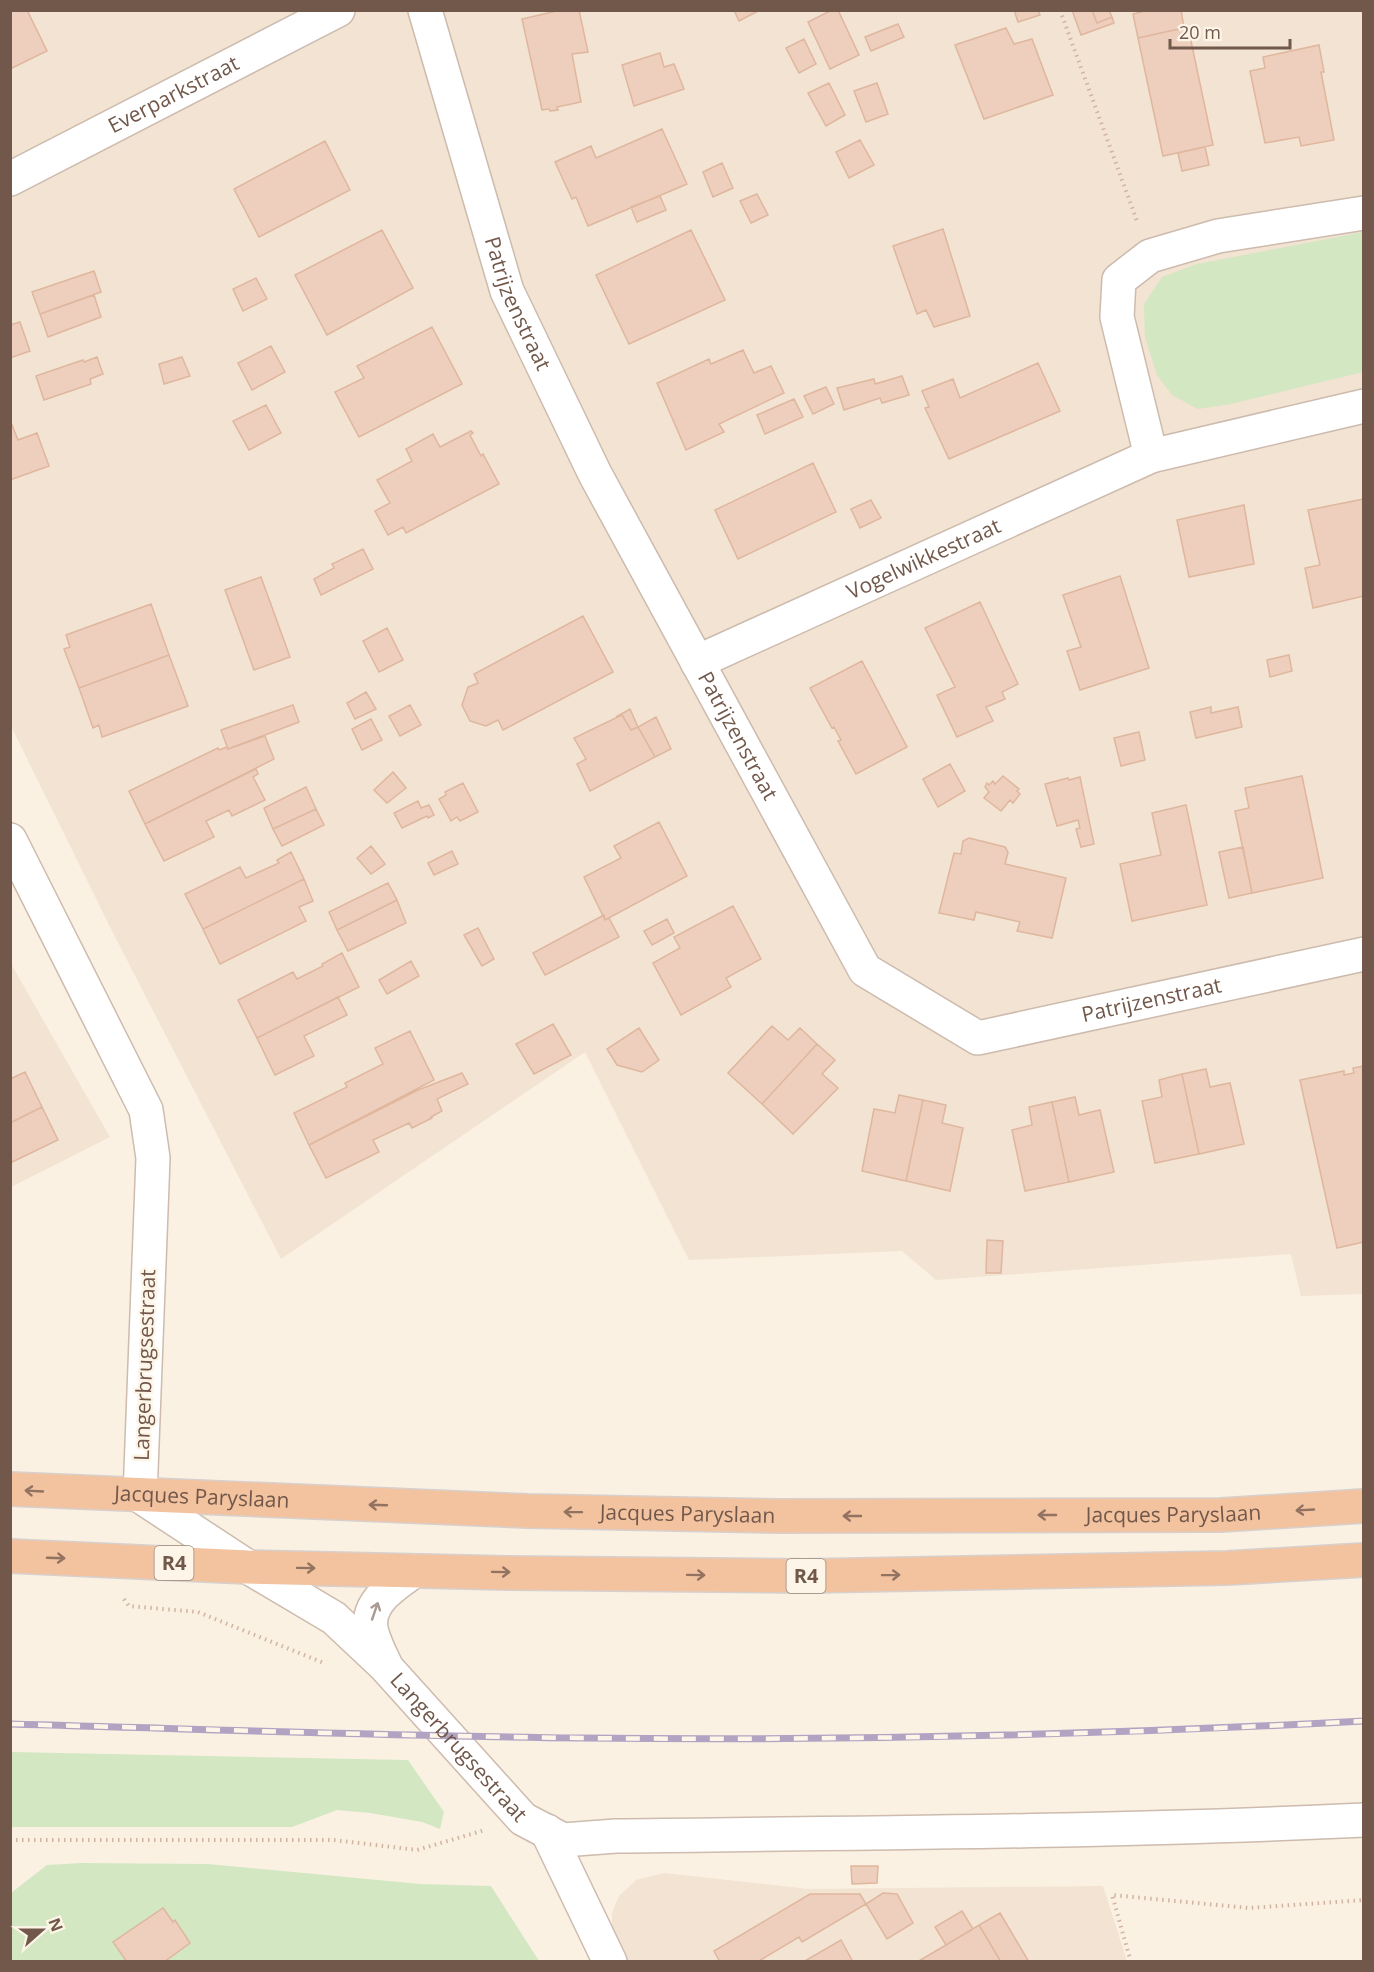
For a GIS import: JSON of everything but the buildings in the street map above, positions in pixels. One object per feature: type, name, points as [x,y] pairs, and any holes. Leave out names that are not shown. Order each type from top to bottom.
[{"type":"highway","name":"Jacques Paryslaan","points":[[10,1489],[528,1511],[778,1516],[1221,1515],[1364,1506]]},
{"type":"highway","name":"R4","points":[[10,1556],[248,1567],[806,1576],[1227,1568],[1364,1560]]},
{"type":"street","name":"Everparkstraat","points":[[10,179],[338,10]]},
{"type":"street","name":"Patrijzenstraat","points":[[425,10],[507,291],[595,474],[865,970],[978,1038],[1364,954]]},
{"type":"street","points":[[1151,456],[1117,317],[1119,280],[1149,256],[1218,236],[1364,213]]},
{"type":"street","name":"Vogelwikkestraat","points":[[697,662],[1151,456],[1364,406]]},
{"type":"street","name":"Langerbrugsestraat","points":[[10,840],[146,1110],[153,1158],[140,1496],[248,1567],[334,1618],[386,1665],[535,1825],[610,1962]]},
{"type":"street","points":[[386,1665],[371,1631],[373,1609],[384,1594],[414,1571]]},
{"type":"street","points":[[535,1825],[563,1840],[616,1836],[998,1832],[1245,1826],[1364,1820]]},
{"type":"path","points":[[1060,10],[1149,256]]},
{"type":"path","points":[[101,1560],[129,1606],[198,1612],[328,1664]]},
{"type":"path","points":[[10,1840],[334,1839],[417,1850],[535,1825]]},
{"type":"path","points":[[1131,1962],[1112,1894],[1249,1908],[1364,1900]]},
{"type":"shaded area","points":[[11,11],[1363,11],[1363,1294],[1301,1296],[1291,1254],[936,1280],[902,1251],[689,1260],[585,1052],[281,1259],[111,929],[11,726]]},
{"type":"shaded area","points":[[10,962],[110,1137],[11,1187],[10,1187]]},
{"type":"shaded area","points":[[664,1873],[809,1889],[1103,1886],[1127,1961],[628,1961],[612,1934],[612,1913],[619,1896],[636,1880]]},
{"type":"green space","points":[[1363,232],[1363,372],[1231,404],[1198,409],[1172,395],[1157,375],[1145,337],[1144,304],[1162,277],[1197,264]]},
{"type":"green space","points":[[11,1752],[408,1760],[444,1812],[440,1829],[422,1822],[337,1810],[292,1827],[11,1827]]},
{"type":"green space","points":[[208,1864],[420,1884],[491,1886],[539,1961],[11,1962],[11,1893],[47,1865]]},
{"type":"railway","points":[[10,1724],[439,1736],[777,1739],[1168,1730],[1364,1721]]}]
